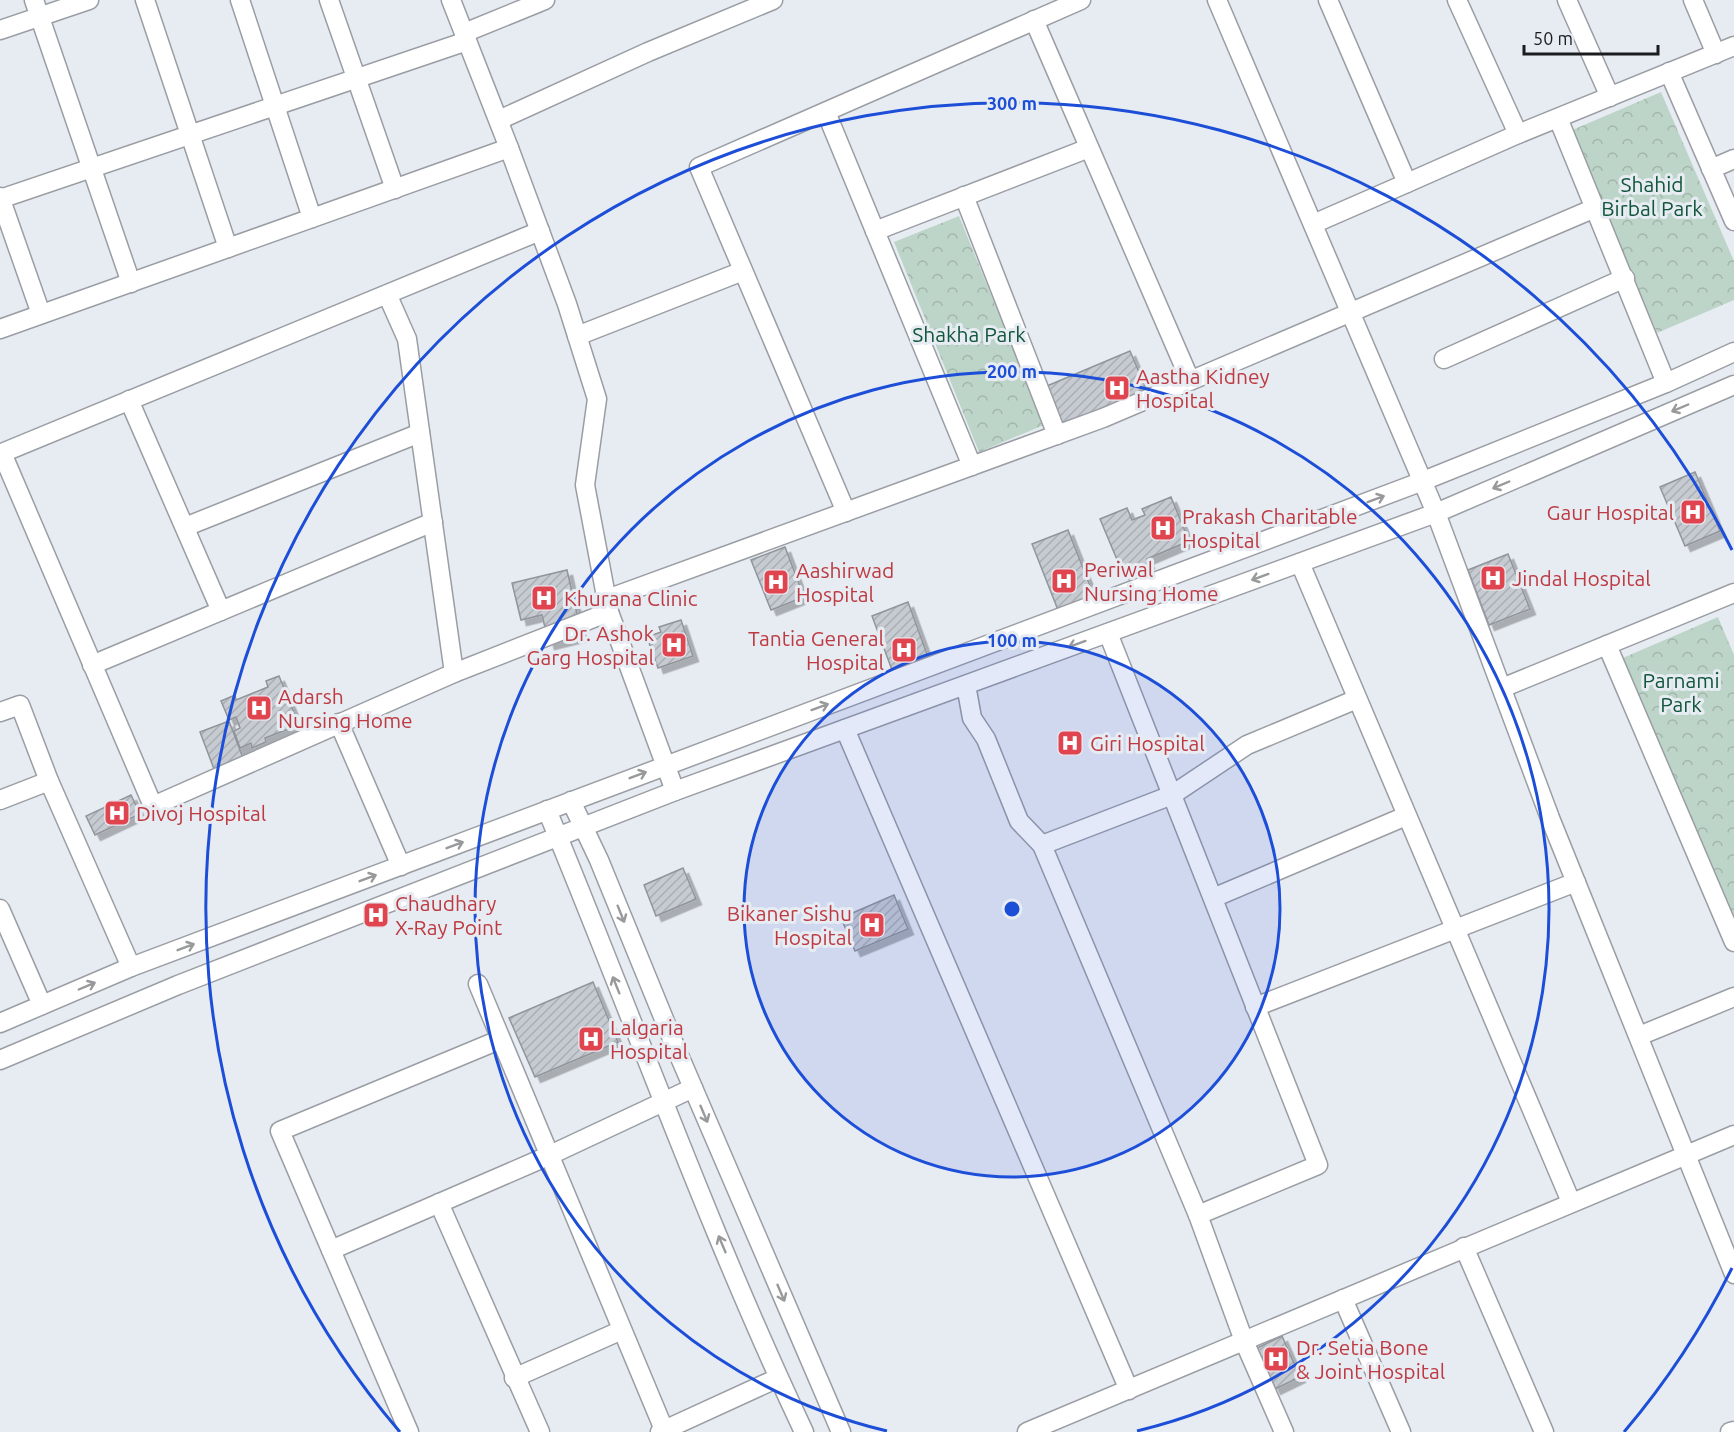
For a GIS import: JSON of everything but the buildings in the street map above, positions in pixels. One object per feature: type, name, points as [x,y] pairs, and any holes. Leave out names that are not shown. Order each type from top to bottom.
[{"type":"street","points":[[0,30],[37,8],[89,0]]},
{"type":"street","points":[[145,0],[188,135],[228,248]]},
{"type":"street","points":[[240,0],[312,218]]},
{"type":"street","points":[[329,0],[395,189]]},
{"type":"street","points":[[451,0],[540,231],[597,399],[585,485],[608,605],[675,791]]},
{"type":"street","points":[[41,314],[0,198],[355,78],[466,37],[545,0]]},
{"type":"street","points":[[499,120],[648,52],[773,0]]},
{"type":"street","points":[[846,512],[699,167],[1080,0]]},
{"type":"street","points":[[1217,0],[1436,513],[1576,882],[1734,1274]]},
{"type":"street","points":[[1330,0],[1407,183]]},
{"type":"street","points":[[1458,0],[1518,134]]},
{"type":"street","points":[[1567,0],[1610,97]]},
{"type":"street","points":[[1693,0],[1716,54]]},
{"type":"street","points":[[37,8],[131,283]]},
{"type":"street","points":[[1034,20],[1190,381]]},
{"type":"street","points":[[1313,224],[1518,134],[1734,46]]},
{"type":"street","points":[[1670,72],[1734,220]]},
{"type":"street","points":[[826,112],[972,466]]},
{"type":"street","points":[[1558,118],[1666,383]]},
{"type":"street","points":[[0,329],[509,148]]},
{"type":"street","points":[[875,231],[1089,148]]},
{"type":"street","points":[[1712,169],[1734,159]]},
{"type":"street","points":[[964,196],[1056,435]]},
{"type":"street","points":[[540,231],[2,453],[153,806],[608,605],[846,512],[1056,435],[1190,381],[1595,208]]},
{"type":"street","points":[[577,336],[743,271]]},
{"type":"street","points":[[1444,359],[1625,279]]},
{"type":"street","points":[[387,294],[407,339],[454,673]]},
{"type":"street","points":[[0,1023],[131,967],[1423,481],[1666,383],[1734,352]]},
{"type":"street","points":[[0,1060],[178,985],[675,791],[1436,513],[1734,385]]},
{"type":"street","points":[[129,400],[221,611]]},
{"type":"street","points":[[185,527],[420,433]]},
{"type":"street","points":[[92,665],[433,522]]},
{"type":"street","points":[[1300,563],[1571,1202]]},
{"type":"street","points":[[1502,688],[1734,593]]},
{"type":"street","points":[[1108,633],[1318,1165],[1198,1215]]},
{"type":"street","points":[[1607,645],[1734,942]]},
{"type":"street","points":[[966,685],[972,718],[986,739],[1019,821],[1042,845],[1198,1215],[1244,1341],[1284,1432]]},
{"type":"street","points":[[1042,845],[1172,795],[1247,745],[1357,699]]},
{"type":"street","points":[[0,712],[20,705],[49,781],[131,967]]},
{"type":"street","points":[[339,723],[401,866]]},
{"type":"street","points":[[845,729],[1129,1390]]},
{"type":"street","points":[[0,800],[49,781]]},
{"type":"street","points":[[571,801],[841,1432]]},
{"type":"street","points":[[547,810],[663,1103],[778,1378],[804,1432]]},
{"type":"street","points":[[1213,898],[1406,816]]},
{"type":"street","points":[[1255,1006],[1576,882]]},
{"type":"street","points":[[1,915],[42,1005]]},
{"type":"street","points":[[478,984],[663,1431],[778,1378]]},
{"type":"street","points":[[1638,1036],[1734,997]]},
{"type":"street","points":[[409,1432],[280,1131],[500,1040]]},
{"type":"street","points":[[331,1250],[548,1156],[693,1088]]},
{"type":"street","points":[[1027,1432],[1734,1135]]},
{"type":"street","points":[[439,1203],[514,1378],[540,1432]]},
{"type":"street","points":[[1464,1247],[1544,1432]]},
{"type":"street","points":[[1343,1299],[1401,1432]]},
{"type":"street","points":[[514,1378],[622,1330]]},
{"type":"street","points":[[1730,1432],[1734,1431]]},
{"type":"green space","name":"Shahid Birbal Park","points":[[1661,92],[1734,261],[1734,300],[1657,333],[1570,131]]},
{"type":"green space","name":"Shakha Park","points":[[959,216],[1044,425],[979,452],[894,242]]},
{"type":"green space","name":"Parnami Park","points":[[1718,617],[1734,655],[1734,948],[1611,663]]},
{"type":"place","name":"Aastha Kidney Hospital","points":[[1117,388]]},
{"type":"place","name":"Gaur Hospital","points":[[1693,512]]},
{"type":"place","name":"Prakash Charitable Hospital","points":[[1163,528]]},
{"type":"place","name":"Jindal Hospital","points":[[1493,578]]},
{"type":"place","name":"Periwal Nursing Home","points":[[1064,581]]},
{"type":"place","name":"Aashirwad Hospital","points":[[776,582]]},
{"type":"place","name":"Khurana Clinic","points":[[544,598]]},
{"type":"place","name":"Dr. Ashok Garg Hospital","points":[[674,645]]},
{"type":"place","name":"Tantia General Hospital","points":[[904,650]]},
{"type":"place","name":"Adarsh Nursing Home","points":[[259,708]]},
{"type":"place","name":"Giri Hospital","points":[[1070,743]]},
{"type":"place","name":"Divoj Hospital","points":[[117,813]]},
{"type":"place","name":"Chaudhary X-Ray Point","points":[[376,915]]},
{"type":"place","name":"Bikaner Sishu Hospital","points":[[872,925]]},
{"type":"place","name":"Lalgaria Hospital","points":[[591,1039]]},
{"type":"place","name":"Dr. Setia Bone & Joint Hospital","points":[[1276,1359]]}]
